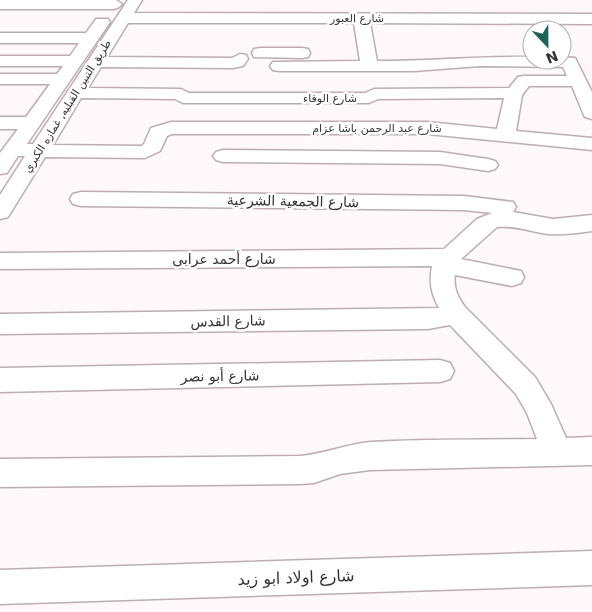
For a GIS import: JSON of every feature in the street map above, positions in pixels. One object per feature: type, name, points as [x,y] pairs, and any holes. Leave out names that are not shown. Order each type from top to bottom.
[{"type":"street","name":"طريق التبين القبليه, غمازه الكبري","points":[[0,212],[95,62],[107,28],[118,7],[135,0]]},
{"type":"street","name":"شارع العبور","points":[[0,4],[118,7],[362,18],[592,19]]},
{"type":"street","points":[[362,18],[368,59]]},
{"type":"street","points":[[84,21],[132,35]]},
{"type":"street","name":"طريق التبين القبليه, غمازه الكبري","points":[[5,157],[90,38],[107,28]]},
{"type":"street","points":[[0,38],[90,38]]},
{"type":"street","points":[[260,53],[280,59],[368,59],[430,52]]},
{"type":"street","points":[[95,62],[233,63],[239,61],[240,58]]},
{"type":"street","points":[[274,98],[280,59]]},
{"type":"street","points":[[368,59],[422,66],[522,59]]},
{"type":"street","points":[[0,61],[74,61]]},
{"type":"street","points":[[572,69],[592,113]]},
{"type":"street","points":[[0,79],[62,79]]},
{"type":"street","points":[[505,135],[514,92],[524,80],[578,81]]},
{"type":"street","name":"شارع الوفاء","points":[[76,93],[181,94],[183,98],[369,98],[374,94],[514,92]]},
{"type":"street","points":[[0,94],[51,94]]},
{"type":"street","points":[[0,123],[31,123]]},
{"type":"street","name":"شارع عبد الرحمن باشا عزام","points":[[39,151],[145,152],[153,147],[158,132],[171,128],[427,128],[592,144]]},
{"type":"street","points":[[278,156],[283,128]]},
{"type":"street","points":[[484,133],[482,178],[488,198],[501,216],[447,261],[442,277],[444,289],[455,312],[474,334],[519,377],[535,399],[547,424],[556,452]]},
{"type":"street","points":[[5,157],[39,151]]},
{"type":"street","points":[[223,156],[440,158],[482,178]]},
{"type":"street","name":"شارع الجمعية الشرعية","points":[[81,199],[464,203],[501,216],[557,227],[592,223]]},
{"type":"street","name":"شارع أحمد عرابى","points":[[0,261],[447,261],[512,277]]},
{"type":"street","name":"شارع القدس","points":[[0,324],[428,319],[444,317],[455,312]]},
{"type":"street","name":"شارع أبو نصر","points":[[0,380],[440,371]]},
{"type":"street","points":[[0,473],[300,470],[340,460],[370,456],[592,451]]},
{"type":"street","name":"شارع اولاد ابو زيد","points":[[0,587],[592,568]]}]
